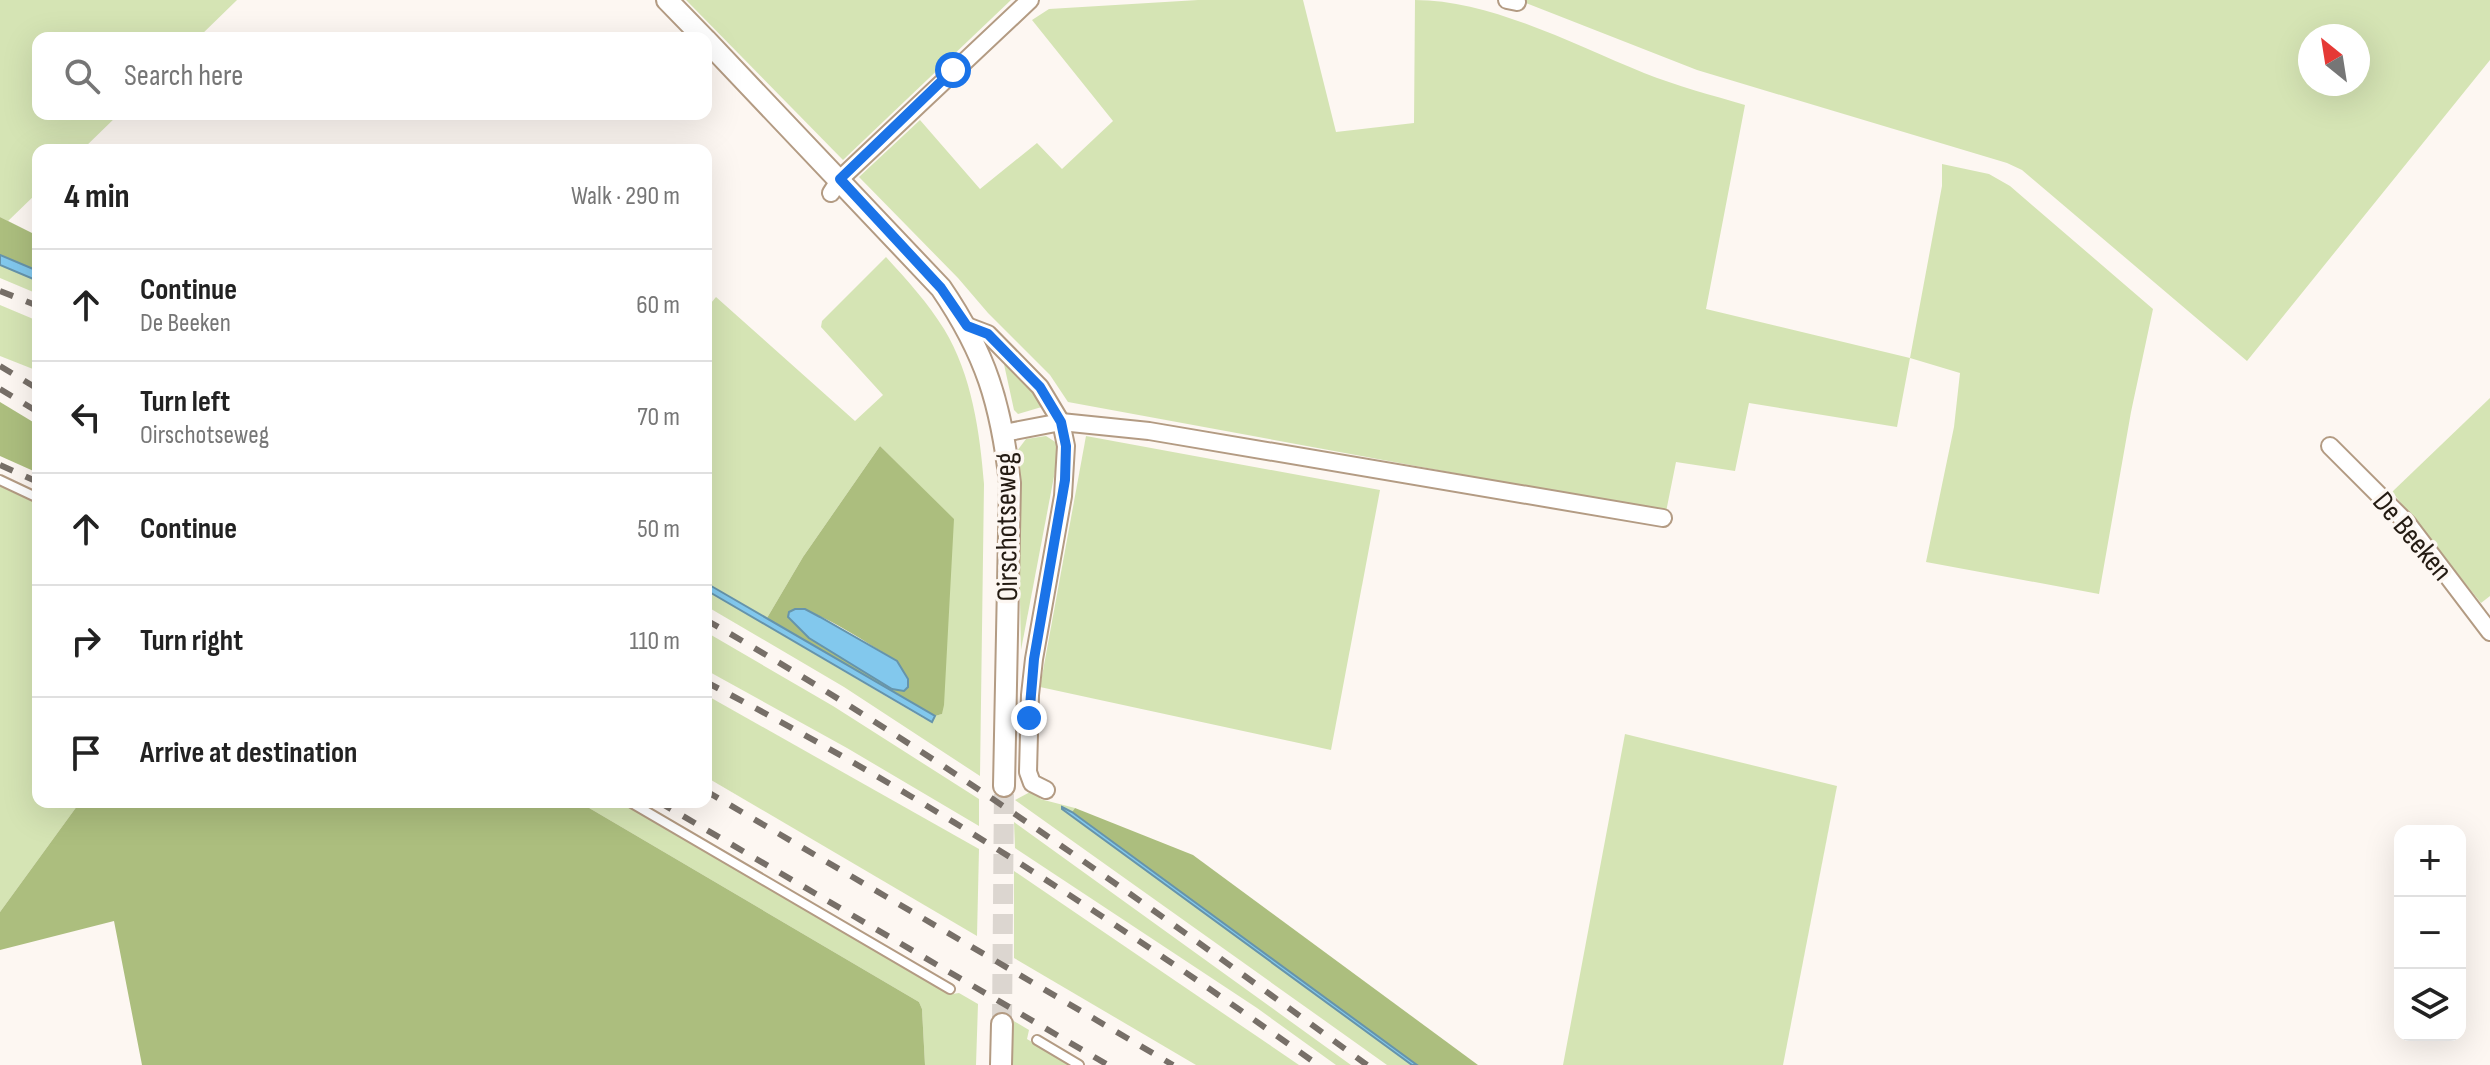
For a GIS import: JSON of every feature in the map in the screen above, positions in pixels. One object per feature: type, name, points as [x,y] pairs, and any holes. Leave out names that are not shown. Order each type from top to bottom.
[{"type":"street","name":"Oirschotseweg","points":[[667,0],[698,32]]},
{"type":"street","points":[[836,186],[1030,0]]},
{"type":"street","name":"Oirschotseweg","points":[[712,47],[836,186],[941,288],[967,326],[991,380],[1004,433],[1010,483],[1004,786]]},
{"type":"street","points":[[967,326],[988,334],[1040,387],[1061,422],[1066,446],[1065,480],[1034,659],[1029,718],[1029,778],[1037,787],[1046,790]]},
{"type":"street","points":[[1004,433],[1061,422],[1149,431],[1663,518]]},
{"type":"street","name":"De Beeken","points":[[2330,446],[2408,524],[2490,632]]},
{"type":"street","points":[[1001,1065],[1002,1024]]},
{"type":"lane","points":[[0,480],[32,495]]},
{"type":"lane","points":[[640,808],[950,989]]},
{"type":"lane","points":[[1037,1040],[1079,1065]]},
{"type":"green space","points":[[0,0],[237,0],[204,32],[32,32],[32,120],[113,120],[88,144],[32,144],[32,198],[8,221],[0,217]]},
{"type":"green space","points":[[686,0],[1011,0],[843,160]]},
{"type":"green space","points":[[1198,0],[1303,0],[1336,132],[1414,123],[1415,0],[1473,7],[1502,16],[1656,78],[1745,105],[1706,309],[1910,358],[1897,427],[1749,403],[1735,471],[1676,462],[1666,512],[1068,402],[1050,375],[859,177],[920,120],[980,189],[1037,143],[1062,169],[1113,121],[1032,20],[1049,9]]},
{"type":"green space","points":[[1518,0],[2490,0],[2490,60],[2247,361],[2022,170],[1697,70]]},
{"type":"green space","points":[[1942,164],[1989,174],[2010,186],[2153,309],[2131,412],[2099,594],[1926,562],[1954,427],[1960,373],[1910,358],[1942,186]]},
{"type":"green space","points":[[0,217],[32,233],[32,268],[0,255]]},
{"type":"green space","points":[[886,257],[944,329],[962,365],[977,425],[984,484],[980,776],[844,687],[712,610],[712,594],[923,718],[932,722],[935,716],[942,714],[953,519],[880,446],[803,557],[767,618],[712,586],[712,302],[716,297],[855,421],[883,395],[821,327],[822,321]]},
{"type":"green space","points":[[0,265],[32,278],[32,291],[0,278]]},
{"type":"green space","points":[[0,305],[32,318],[32,369],[0,356]]},
{"type":"green space","points":[[1002,355],[1038,388],[1045,406],[1018,414],[1014,410]]},
{"type":"green space","points":[[2490,398],[2490,596],[2481,603],[2392,492]]},
{"type":"green space","points":[[0,402],[32,421],[32,470],[0,456]]},
{"type":"green space","points":[[1046,436],[1060,445],[1021,650],[1017,451],[1026,439]]},
{"type":"green space","points":[[1086,436],[1380,490],[1331,750],[1040,687]]},
{"type":"green space","points":[[880,446],[954,519],[942,714],[935,716],[767,618],[803,557]],"holes":[[[795,609],[832,622],[897,661],[788,617],[789,612]]]},
{"type":"green space","points":[[0,484],[32,498],[32,808],[76,808],[0,912]]},
{"type":"green space","points":[[712,635],[833,706],[979,799],[979,826],[712,673]]},
{"type":"green space","points":[[712,698],[979,849],[977,936],[712,781]]},
{"type":"green space","points":[[1625,734],[1837,786],[1783,1065],[1563,1065]]},
{"type":"green space","points":[[1032,791],[1041,793],[1040,799],[1075,808],[1072,812],[1062,809],[1412,1065],[1387,1065],[1015,800]]},
{"type":"green space","points":[[76,808],[589,808],[919,1002],[925,1065],[142,1065],[114,921],[0,950],[0,912]]},
{"type":"green space","points":[[589,808],[635,808],[952,994],[959,993],[978,1004],[976,1065],[925,1065],[919,1002]]},
{"type":"green space","points":[[1075,808],[1193,855],[1478,1065],[1417,1065],[1072,812]]},
{"type":"green space","points":[[1014,822],[1351,1065],[1336,1065],[1257,1008],[1015,848]]},
{"type":"green space","points":[[1014,871],[1299,1065],[1196,1065],[1014,958]]},
{"type":"green space","points":[[1012,1020],[1029,1030],[1027,1039],[1070,1065],[1011,1065]]},
{"type":"water","points":[[0,255],[32,268],[32,278],[0,265]]},
{"type":"water","points":[[712,586],[935,716],[932,722],[712,594]]},
{"type":"water","points":[[805,609],[897,661],[908,679],[908,687],[904,691],[892,689],[809,638],[788,617],[789,612]]},
{"type":"water","points":[[1062,807],[1072,812],[1417,1065],[1412,1065]]},
{"type":"tunnel","points":[[1002,1024],[1004,786]]},
{"type":"railway","points":[[0,291],[32,304]]},
{"type":"railway","points":[[0,366],[32,385]]},
{"type":"railway","points":[[0,389],[32,408]]},
{"type":"railway","points":[[0,465],[32,479]]},
{"type":"railway","points":[[712,624],[960,777],[1125,890],[1367,1065]]},
{"type":"railway","points":[[712,685],[864,769],[1019,863],[1170,962],[1318,1065]]},
{"type":"railway","points":[[712,795],[1173,1065]]},
{"type":"railway","points":[[669,808],[1108,1065]]},
{"type":"route","points":[[953,70],[840,179],[941,288],[967,326],[988,334],[1040,387],[1061,422],[1066,446],[1065,480],[1034,659],[1029,718]]}]
